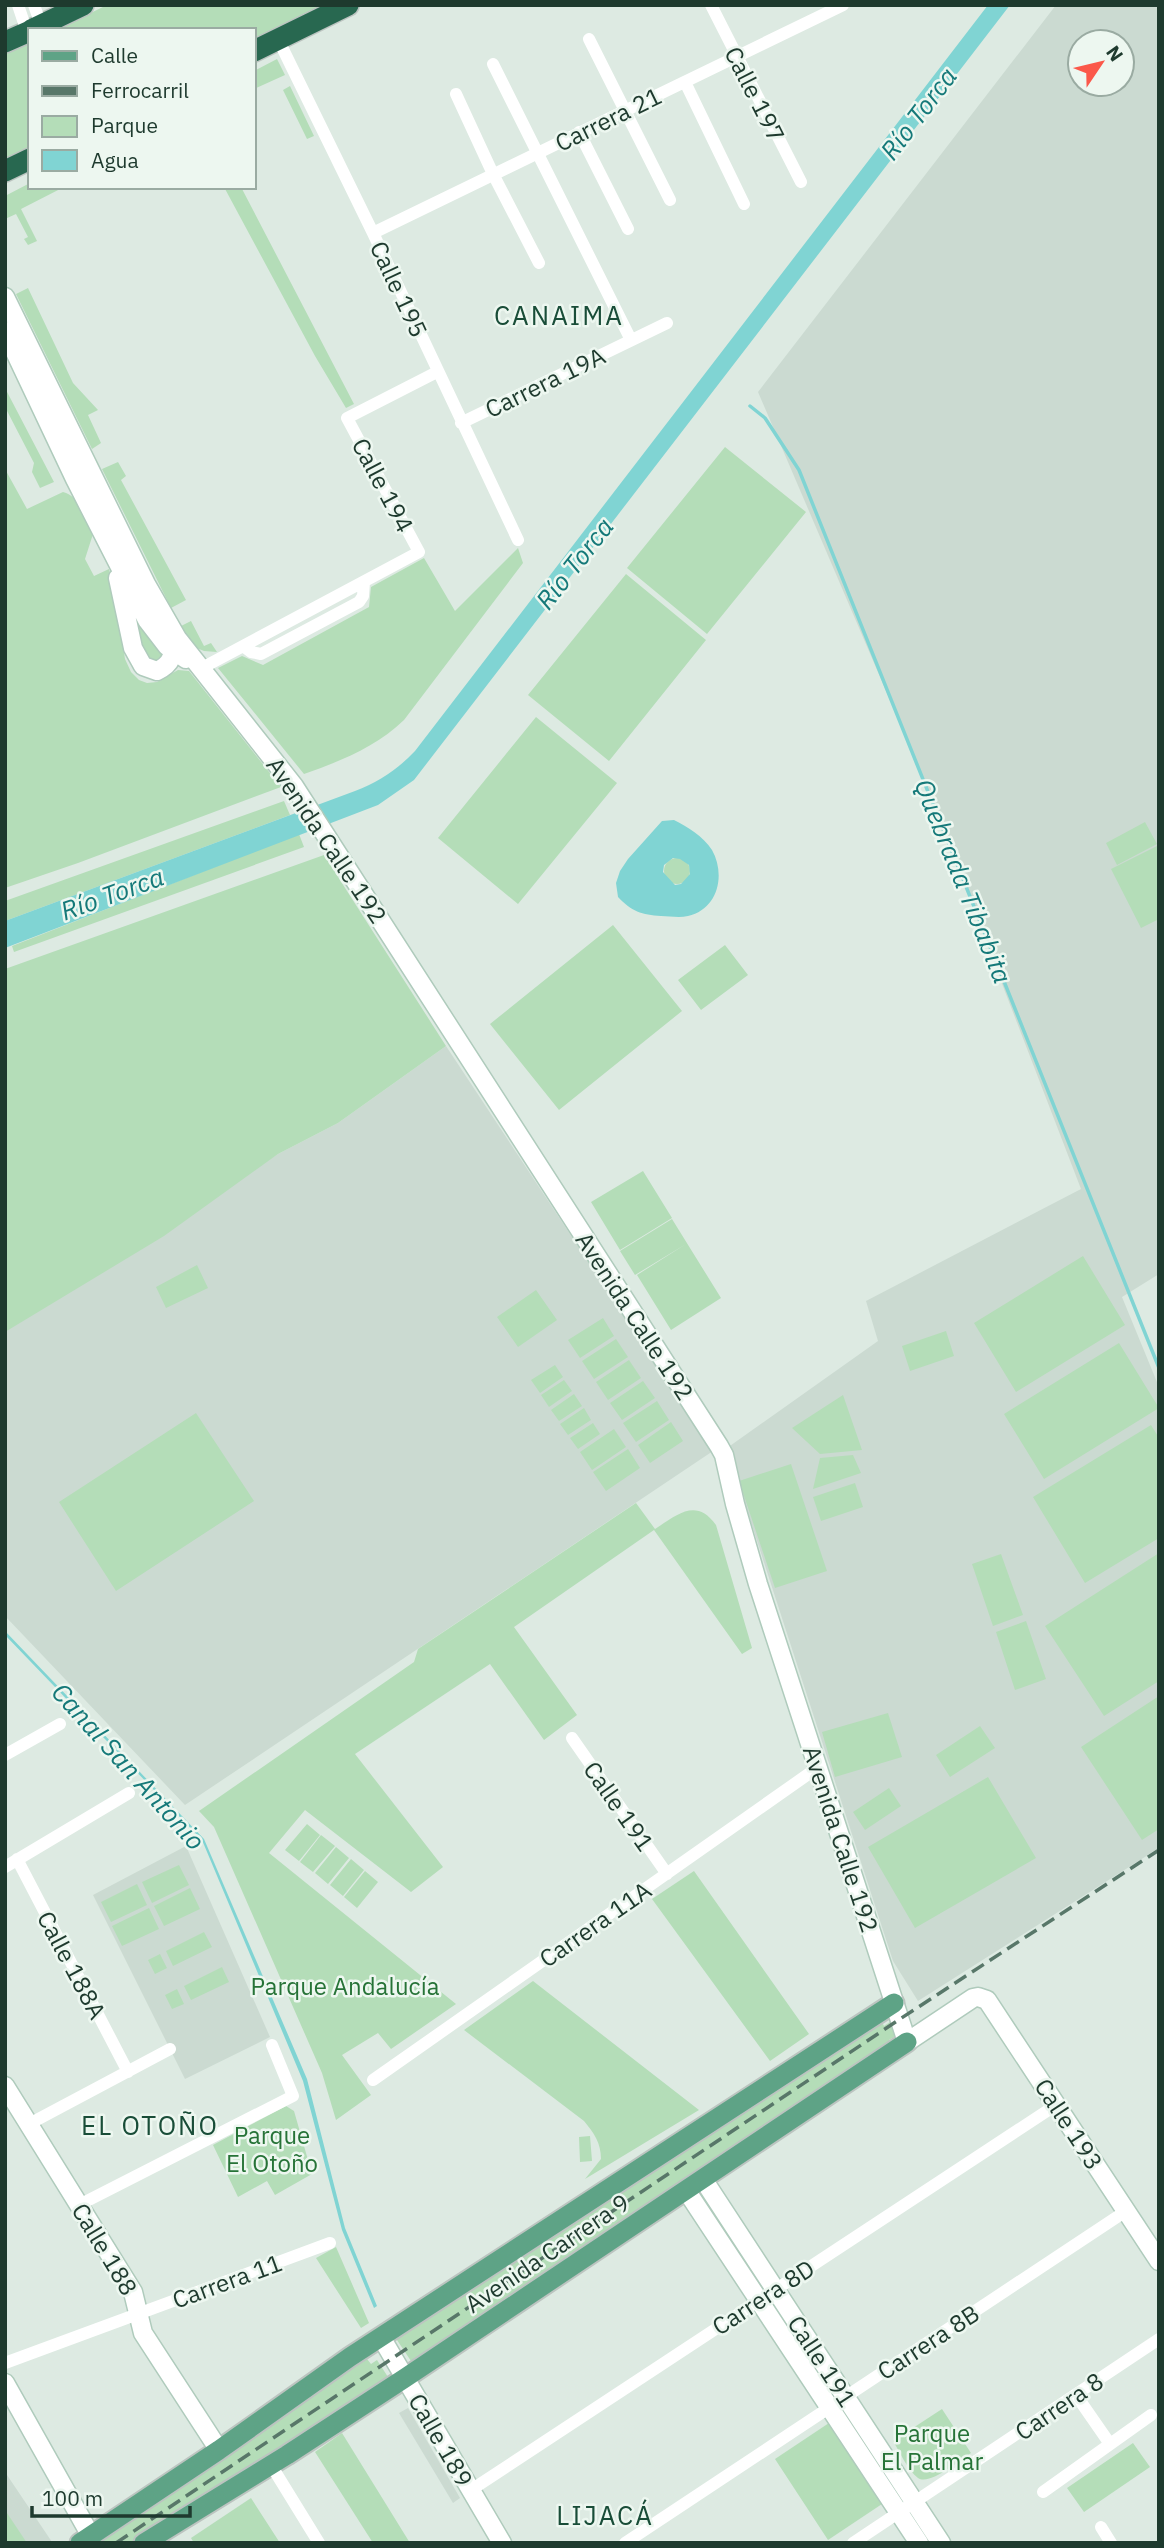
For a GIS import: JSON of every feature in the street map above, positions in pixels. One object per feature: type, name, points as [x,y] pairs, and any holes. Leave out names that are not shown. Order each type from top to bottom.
[{"type":"highway","points":[[33,25],[83,5]]},
{"type":"highway","points":[[256,50],[348,5]]},
{"type":"highway","points":[[5,42],[28,28]]},
{"type":"highway","points":[[5,171],[28,160]]},
{"type":"main road","name":"Avenida Calle 192","points":[[5,297],[83,475],[114,557],[153,629],[173,651],[200,669]]},
{"type":"main road","name":"Avenida Calle 192","points":[[5,331],[170,629],[305,802],[724,1455],[753,1568],[907,2042]]},
{"type":"main road","points":[[114,557],[133,648],[143,666],[157,671],[169,664],[173,651],[170,629]]},
{"type":"main road","name":"Avenida Carrera 9","points":[[144,2543],[405,2378],[972,1998]]},
{"type":"main road","name":"Calle 193","points":[[972,1998],[983,1998],[991,2006],[1159,2261]]},
{"type":"main road","name":"Avenida Carrera 9","points":[[85,2539],[381,2337],[894,2003]]},
{"type":"main road","name":"Calle 188","points":[[8,2097],[29,2124],[134,2292],[139,2324],[149,2344],[219,2450]]},
{"type":"main road","name":"Calle 191","points":[[703,2179],[941,2543]]},
{"type":"main road","name":"Calle 191","points":[[686,2190],[919,2543]]},
{"type":"main road","name":"Calle 189","points":[[381,2337],[502,2543]]},
{"type":"main road","points":[[5,2383],[85,2539]]},
{"type":"street","points":[[18,5],[33,25]]},
{"type":"street","name":"Calle 197","points":[[710,5],[801,181]]},
{"type":"street","name":"Carrera 21","points":[[373,233],[843,5]]},
{"type":"street","points":[[589,39],[670,200]]},
{"type":"street","name":"Calle 195","points":[[278,40],[373,233],[518,540]]},
{"type":"street","points":[[493,64],[631,340]]},
{"type":"street","points":[[685,82],[744,204]]},
{"type":"street","points":[[456,93],[493,174],[539,262]]},
{"type":"street","points":[[579,132],[628,229]]},
{"type":"street","name":"Carrera 19A","points":[[461,423],[667,323]]},
{"type":"street","name":"Calle 194","points":[[200,669],[419,552],[347,418],[437,372]]},
{"type":"street","points":[[5,1755],[60,1724]]},
{"type":"street","name":"Calle 191","points":[[572,1738],[667,1874]]},
{"type":"street","name":"Carrera 11A","points":[[373,2080],[817,1768]]},
{"type":"street","points":[[5,1867],[128,1793]]},
{"type":"street","name":"Calle 188A","points":[[17,1859],[128,2071]]},
{"type":"street","points":[[79,2205],[293,2096],[272,2045]]},
{"type":"street","points":[[29,2124],[170,2049]]},
{"type":"street","name":"Carrera 8D","points":[[471,2490],[1056,2105]]},
{"type":"street","name":"Carrera 8B","points":[[625,2543],[1126,2211]]},
{"type":"street","name":"Carrera 11","points":[[5,2362],[330,2243]]},
{"type":"street","name":"Carrera 8","points":[[853,2543],[1159,2339]]},
{"type":"street","points":[[1076,2395],[1110,2444]]},
{"type":"street","points":[[1044,2491],[1151,2415]]},
{"type":"street","points":[[271,2465],[319,2543]]},
{"type":"street","points":[[1101,2527],[1111,2543]]},
{"type":"shaded area","points":[[1056,5],[1159,5],[1159,1274],[1122,1297],[1159,1387],[1159,1848],[918,2001],[893,1961],[727,1448],[878,1341],[866,1301],[1081,1189],[919,768],[758,392]]},
{"type":"shaded area","points":[[446,1046],[713,1451],[185,1805],[5,1616],[5,1331],[278,1154],[338,1123]]},
{"type":"shaded area","points":[[186,1846],[270,2037],[185,2079],[93,1895]]},
{"type":"shaded area","points":[[408,2408],[460,2498],[453,2503],[399,2413]]},
{"type":"shaded area","points":[[5,2472],[52,2542],[5,2543]]},
{"type":"green space","points":[[107,5],[328,5],[256,40],[256,28],[60,28]]},
{"type":"green space","points":[[28,43],[28,151],[5,161],[5,54]]},
{"type":"green space","points":[[277,59],[285,75],[256,88],[256,70]]},
{"type":"green space","points":[[290,86],[314,136],[307,139],[283,90]]},
{"type":"green space","points":[[28,184],[28,189],[60,189],[21,209],[37,241],[28,245],[24,239],[28,237],[16,214],[5,219],[5,196]]},
{"type":"green space","points":[[225,189],[242,189],[354,404],[346,408]]},
{"type":"green space","points":[[28,288],[73,383],[98,410],[88,415],[101,443],[92,449],[16,294]]},
{"type":"green space","points":[[5,388],[54,482],[40,488],[32,472],[34,463],[5,407]]},
{"type":"green space","points":[[725,447],[806,512],[707,634],[627,568]]},
{"type":"green space","points":[[118,462],[126,476],[121,480],[186,600],[171,608],[102,469]]},
{"type":"green space","points":[[5,469],[27,509],[63,492],[78,503],[93,534],[85,559],[94,576],[109,569],[125,659],[131,672],[147,683],[157,682],[178,670],[189,671],[281,787],[5,888]]},
{"type":"green space","points":[[518,548],[523,563],[404,720],[370,746],[331,764],[304,774],[218,668],[242,656],[263,665],[369,607],[371,587],[424,558],[455,611]]},
{"type":"green space","points":[[626,574],[706,640],[609,761],[528,695]]},
{"type":"green space","points":[[136,620],[164,656],[162,664],[145,659]]},
{"type":"green space","points":[[191,621],[204,646],[211,643],[217,652],[192,646],[181,626]]},
{"type":"green space","points":[[536,717],[617,783],[518,904],[438,838]]},
{"type":"green space","points":[[284,801],[290,815],[5,921],[5,901]]},
{"type":"green space","points":[[1145,822],[1157,844],[1117,865],[1106,843]]},
{"type":"green space","points":[[299,834],[304,847],[14,952],[12,946]]},
{"type":"green space","points":[[1159,845],[1159,919],[1141,928],[1111,869]]},
{"type":"green space","points":[[324,855],[446,1046],[338,1123],[278,1154],[164,1236],[5,1332],[5,969]]},
{"type":"green space","points":[[677,858],[686,862],[690,871],[686,880],[677,884],[668,880],[664,871],[668,862]]},
{"type":"green space","points":[[613,925],[682,1011],[559,1110],[490,1024]]},
{"type":"green space","points":[[725,945],[748,975],[701,1010],[678,980]]},
{"type":"green space","points":[[643,1171],[672,1218],[620,1250],[591,1202]]},
{"type":"green space","points":[[672,1219],[721,1298],[671,1330],[637,1275],[686,1244],[635,1275],[620,1251]]},
{"type":"green space","points":[[1083,1256],[1125,1325],[1016,1392],[974,1323]]},
{"type":"green space","points":[[197,1265],[208,1288],[166,1308],[156,1287]]},
{"type":"green space","points":[[536,1290],[557,1320],[518,1347],[497,1317]]},
{"type":"green space","points":[[603,1318],[614,1336],[580,1358],[568,1340]]},
{"type":"green space","points":[[946,1331],[954,1356],[910,1371],[902,1346]]},
{"type":"green space","points":[[616,1339],[628,1357],[594,1379],[582,1361]]},
{"type":"green space","points":[[1119,1343],[1159,1408],[1044,1479],[1004,1414]]},
{"type":"green space","points":[[629,1360],[641,1378],[608,1400],[596,1382]]},
{"type":"green space","points":[[555,1365],[563,1377],[540,1393],[531,1380]]},
{"type":"green space","points":[[564,1380],[572,1391],[549,1407],[541,1395]]},
{"type":"green space","points":[[643,1381],[655,1398],[622,1420],[610,1403]]},
{"type":"green space","points":[[574,1394],[582,1406],[559,1421],[551,1410]]},
{"type":"green space","points":[[843,1395],[862,1450],[820,1454],[792,1428]]},
{"type":"green space","points":[[657,1401],[669,1420],[636,1442],[623,1423]]},
{"type":"green space","points":[[584,1408],[591,1420],[568,1435],[560,1424]]},
{"type":"green space","points":[[196,1413],[254,1501],[116,1591],[59,1502]]},
{"type":"green space","points":[[671,1422],[683,1441],[650,1463],[638,1445]]},
{"type":"green space","points":[[593,1423],[600,1434],[578,1449],[570,1438]]},
{"type":"green space","points":[[1151,1425],[1159,1438],[1159,1538],[1085,1583],[1033,1497]]},
{"type":"green space","points":[[614,1429],[626,1447],[592,1470],[580,1452]]},
{"type":"green space","points":[[628,1449],[640,1468],[606,1491],[593,1472]]},
{"type":"green space","points":[[853,1455],[861,1473],[813,1489],[820,1458]]},
{"type":"green space","points":[[791,1464],[827,1571],[775,1588],[739,1481]]},
{"type":"green space","points":[[855,1483],[863,1507],[821,1521],[813,1497]]},
{"type":"green space","name":"Parque Andalucía","points":[[636,1503],[655,1529],[679,1514],[694,1510],[709,1517],[716,1525],[752,1648],[742,1654],[654,1530],[514,1627],[577,1715],[544,1740],[490,1664],[355,1754],[443,1867],[411,1892],[305,1810],[269,1853],[456,2004],[391,2049],[378,2033],[342,2055],[371,2095],[336,2120],[322,2073],[214,1827],[199,1811],[414,1662],[418,1649]]},
{"type":"green space","points":[[1159,1553],[1159,1681],[1104,1716],[1045,1626]]},
{"type":"green space","points":[[1001,1554],[1023,1615],[993,1626],[972,1564]]},
{"type":"green space","points":[[1026,1621],[1046,1679],[1015,1690],[996,1632]]},
{"type":"green space","points":[[1159,1696],[1159,1829],[1142,1840],[1081,1747]]},
{"type":"green space","points":[[888,1713],[902,1757],[835,1777],[822,1732]]},
{"type":"green space","points":[[980,1726],[995,1748],[950,1777],[936,1755]]},
{"type":"green space","points":[[988,1777],[1036,1858],[915,1928],[868,1847]]},
{"type":"green space","points":[[889,1788],[901,1806],[865,1830],[853,1812]]},
{"type":"green space","points":[[307,1824],[320,1835],[299,1861],[285,1850]]},
{"type":"green space","points":[[321,1835],[335,1846],[313,1872],[300,1862]]},
{"type":"green space","points":[[336,1847],[349,1858],[328,1884],[315,1873]]},
{"type":"green space","points":[[351,1859],[364,1870],[343,1896],[330,1885]]},
{"type":"green space","points":[[179,1865],[189,1885],[152,1903],[142,1882]]},
{"type":"green space","points":[[365,1871],[378,1882],[357,1908],[344,1897]]},
{"type":"green space","points":[[694,1871],[809,2034],[770,2061],[652,1899]]},
{"type":"green space","points":[[137,1884],[147,1905],[111,1922],[101,1902]]},
{"type":"green space","points":[[190,1888],[200,1909],[164,1926],[154,1906]]},
{"type":"green space","points":[[149,1908],[159,1929],[122,1946],[112,1926]]},
{"type":"green space","points":[[204,1932],[212,1947],[173,1966],[166,1951]]},
{"type":"green space","points":[[160,1954],[167,1968],[155,1974],[148,1960]]},
{"type":"green space","points":[[222,1967],[229,1982],[191,2000],[184,1986]]},
{"type":"green space","points":[[533,1981],[699,2110],[585,2179],[601,2159],[598,2143],[588,2125],[464,2030]]},
{"type":"green space","points":[[177,1989],[184,2004],[172,2009],[165,1995]]},
{"type":"green space","points":[[882,2022],[884,2026],[890,2022],[896,2036],[889,2040],[890,2044],[413,2364],[395,2337]]},
{"type":"green space","name":"Parque El Otoño","points":[[286,2106],[294,2111],[312,2174],[275,2195],[267,2181],[238,2197],[213,2145]]},
{"type":"green space","points":[[590,2136],[592,2161],[580,2162],[579,2137]]},
{"type":"green space","points":[[705,2198],[763,2285],[762,2288],[759,2288],[703,2200]]},
{"type":"green space","points":[[336,2247],[369,2323],[361,2328],[316,2258]]},
{"type":"green space","points":[[777,2304],[834,2391],[833,2394],[830,2394],[774,2308]]},
{"type":"green space","points":[[367,2359],[371,2364],[377,2360],[388,2377],[132,2543],[97,2543]]},
{"type":"green space","name":"Parque El Palmar","points":[[942,2409],[971,2453],[937,2475],[923,2480],[914,2475],[893,2441]]},
{"type":"green space","points":[[829,2423],[882,2504],[828,2540],[775,2459]]},
{"type":"green space","points":[[342,2433],[410,2543],[373,2543],[315,2452]]},
{"type":"green space","points":[[1133,2443],[1150,2467],[1084,2512],[1067,2488]]},
{"type":"green space","points":[[251,2498],[280,2543],[194,2543],[191,2538]]},
{"type":"green space","points":[[5,2510],[27,2543],[5,2543]]},
{"type":"water","name":"Río Torca","points":[[988,5],[1010,5],[414,780],[378,805],[5,948],[5,921],[355,791],[380,779],[409,758]]},
{"type":"water","points":[[674,820],[695,832],[712,850],[716,860],[718,880],[712,899],[698,912],[688,916],[642,913],[632,909],[618,897],[616,883],[620,871],[662,821]],"holes":[[[673,858],[689,865],[690,874],[681,884],[675,885],[663,872],[664,865]]]},
{"type":"water","points":[[5,1631],[204,1839],[307,2079],[345,2228],[377,2306],[374,2308],[342,2230],[303,2081],[202,1840],[5,1635]]},
{"type":"waterway","name":"Quebrada Tibabita","points":[[750,406],[765,418],[799,470],[1159,1368]]},
{"type":"railway","points":[[116,2543],[900,2019],[1159,1850]]},
{"type":"district","name":"CANAIMA","points":[[559,315]]},
{"type":"district","name":"EL OTOÑO","points":[[150,2125]]},
{"type":"district","name":"LIJACÁ","points":[[605,2515]]},
{"type":"water label","name":"Canal San Antonio","points":[[129,1766]]}]
